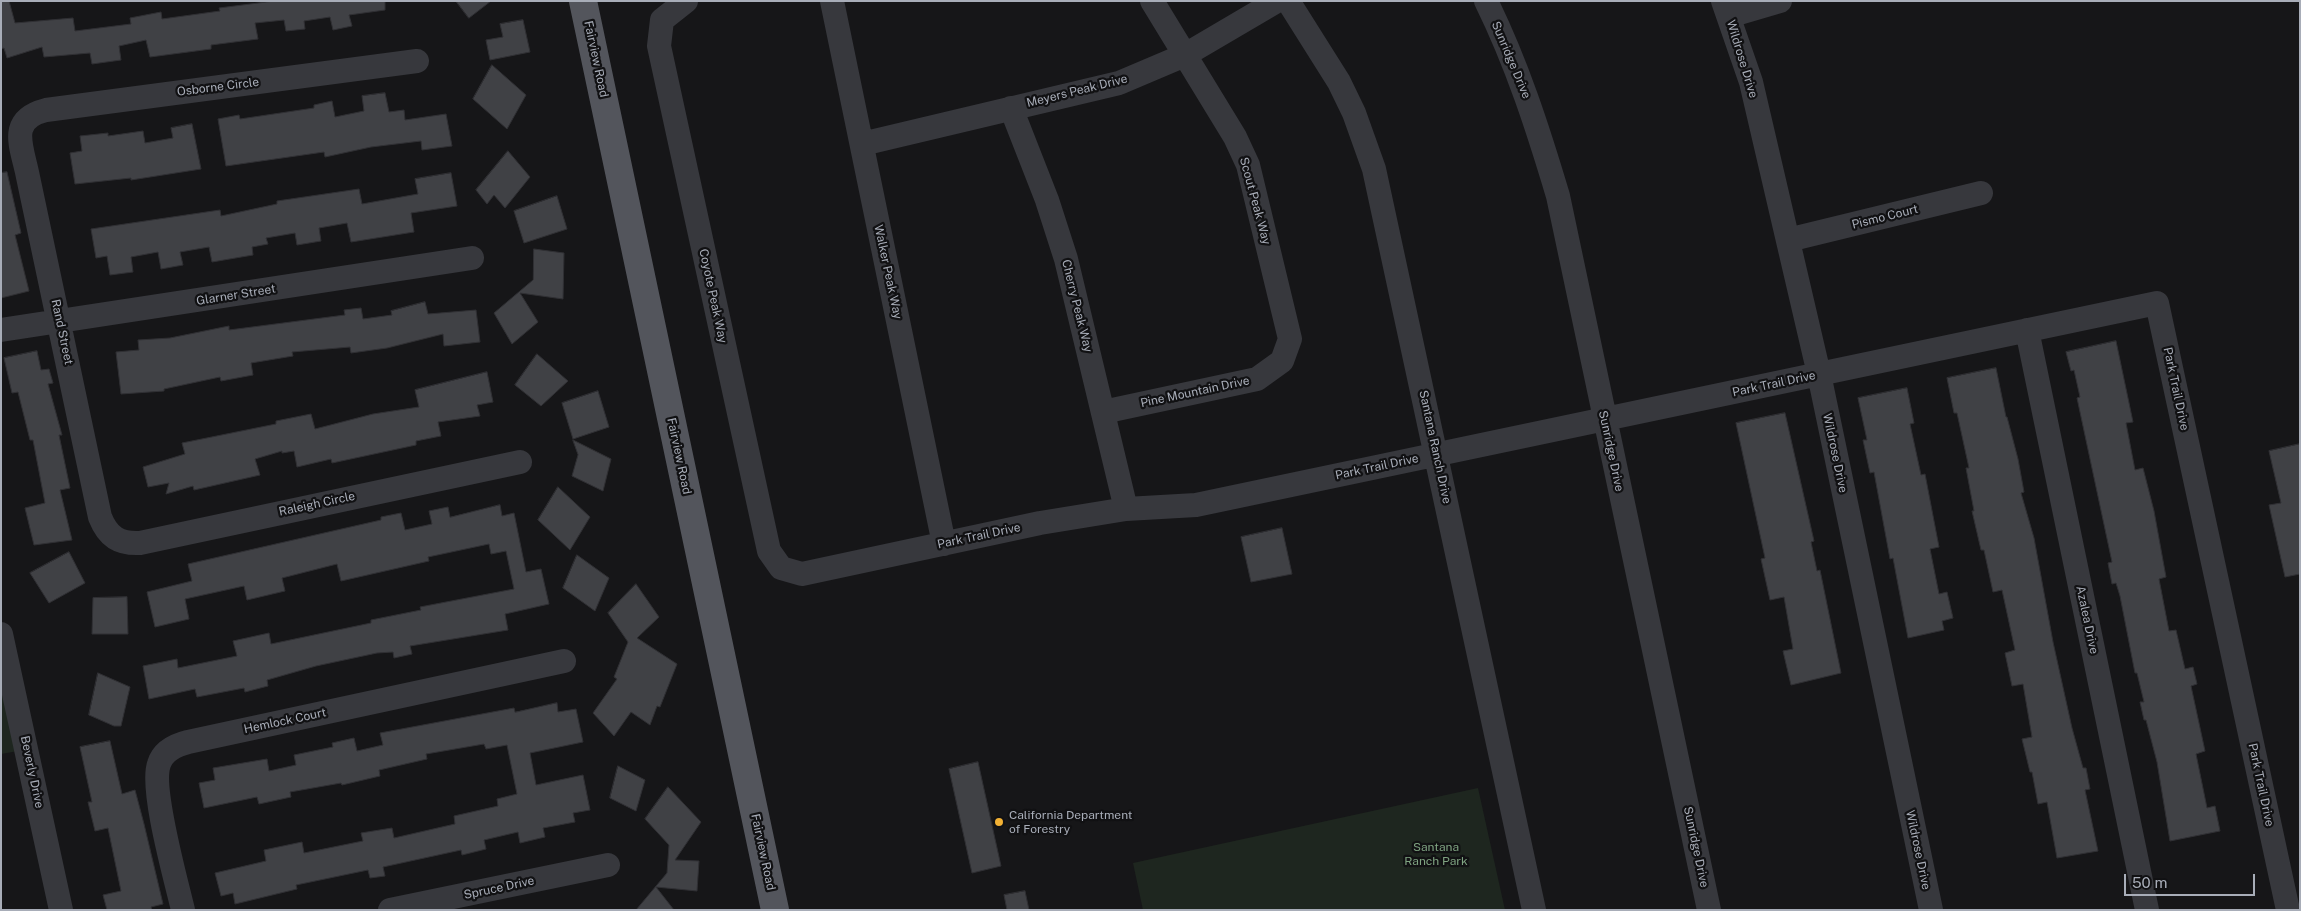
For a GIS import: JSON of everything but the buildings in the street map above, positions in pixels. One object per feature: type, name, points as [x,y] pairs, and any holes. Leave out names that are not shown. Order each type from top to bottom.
[{"type":"main road","name":"Fairview Road","points":[[584,1],[775,910]]},
{"type":"street","name":"Coyote Peak Way","points":[[686,1],[662,20],[659,46],[769,551],[782,568]]},
{"type":"street","name":"Walker Peak Way","points":[[832,1],[944,544]]},
{"type":"street","name":"Scout Peak Way","points":[[1152,1],[1235,137],[1248,165],[1290,339],[1282,361]]},
{"type":"street","name":"Meyers Peak Drive","points":[[862,144],[1119,83],[1185,55],[1277,1]]},
{"type":"street","name":"Santana Ranch Drive","points":[[1288,1],[1339,82],[1354,113],[1374,169],[1534,910]]},
{"type":"street","name":"Sunridge Drive","points":[[1486,1],[1508,46],[1536,121],[1555,187],[1709,910]]},
{"type":"street","points":[[1726,8],[1780,1]]},
{"type":"street","name":"Wildrose Drive","points":[[1726,8],[1751,82],[1819,374],[1930,910]]},
{"type":"street","name":"Osborne Circle","points":[[23,122],[32,113],[46,110],[417,61]]},
{"type":"street","name":"Cherry Peak Way","points":[[1011,108],[1047,200],[1066,259],[1126,509]]},
{"type":"street","name":"Rand Street","points":[[23,122],[20,137],[100,517],[105,529],[115,539]]},
{"type":"street","name":"Pismo Court","points":[[1788,240],[1982,193]]},
{"type":"street","name":"Glarner Street","points":[[1,330],[472,258]]},
{"type":"street","name":"Park Trail Drive","points":[[782,568],[802,574],[1040,523],[1126,509],[1196,505],[2157,303],[2288,910]]},
{"type":"street","name":"Azalea Drive","points":[[2027,330],[2147,910]]},
{"type":"street","name":"Pine Mountain Drive","points":[[1103,412],[1258,379],[1282,361]]},
{"type":"street","name":"Raleigh Circle","points":[[115,539],[122,542],[140,543],[520,462]]},
{"type":"street","name":"Beverly Drive","points":[[1,634],[61,910]]},
{"type":"street","name":"Hemlock Court","points":[[183,910],[156,785],[159,762],[168,751],[188,742],[564,660]]},
{"type":"street","name":"Spruce Drive","points":[[390,910],[608,865]]},
{"type":"green space","points":[[1,668],[18,751],[1,754]]},
{"type":"green space","name":"Santana Ranch Park","points":[[1478,788],[1505,910],[1143,910],[1133,863]]},
{"type":"place","name":"California Department of Forestry","points":[[999,822]]}]
